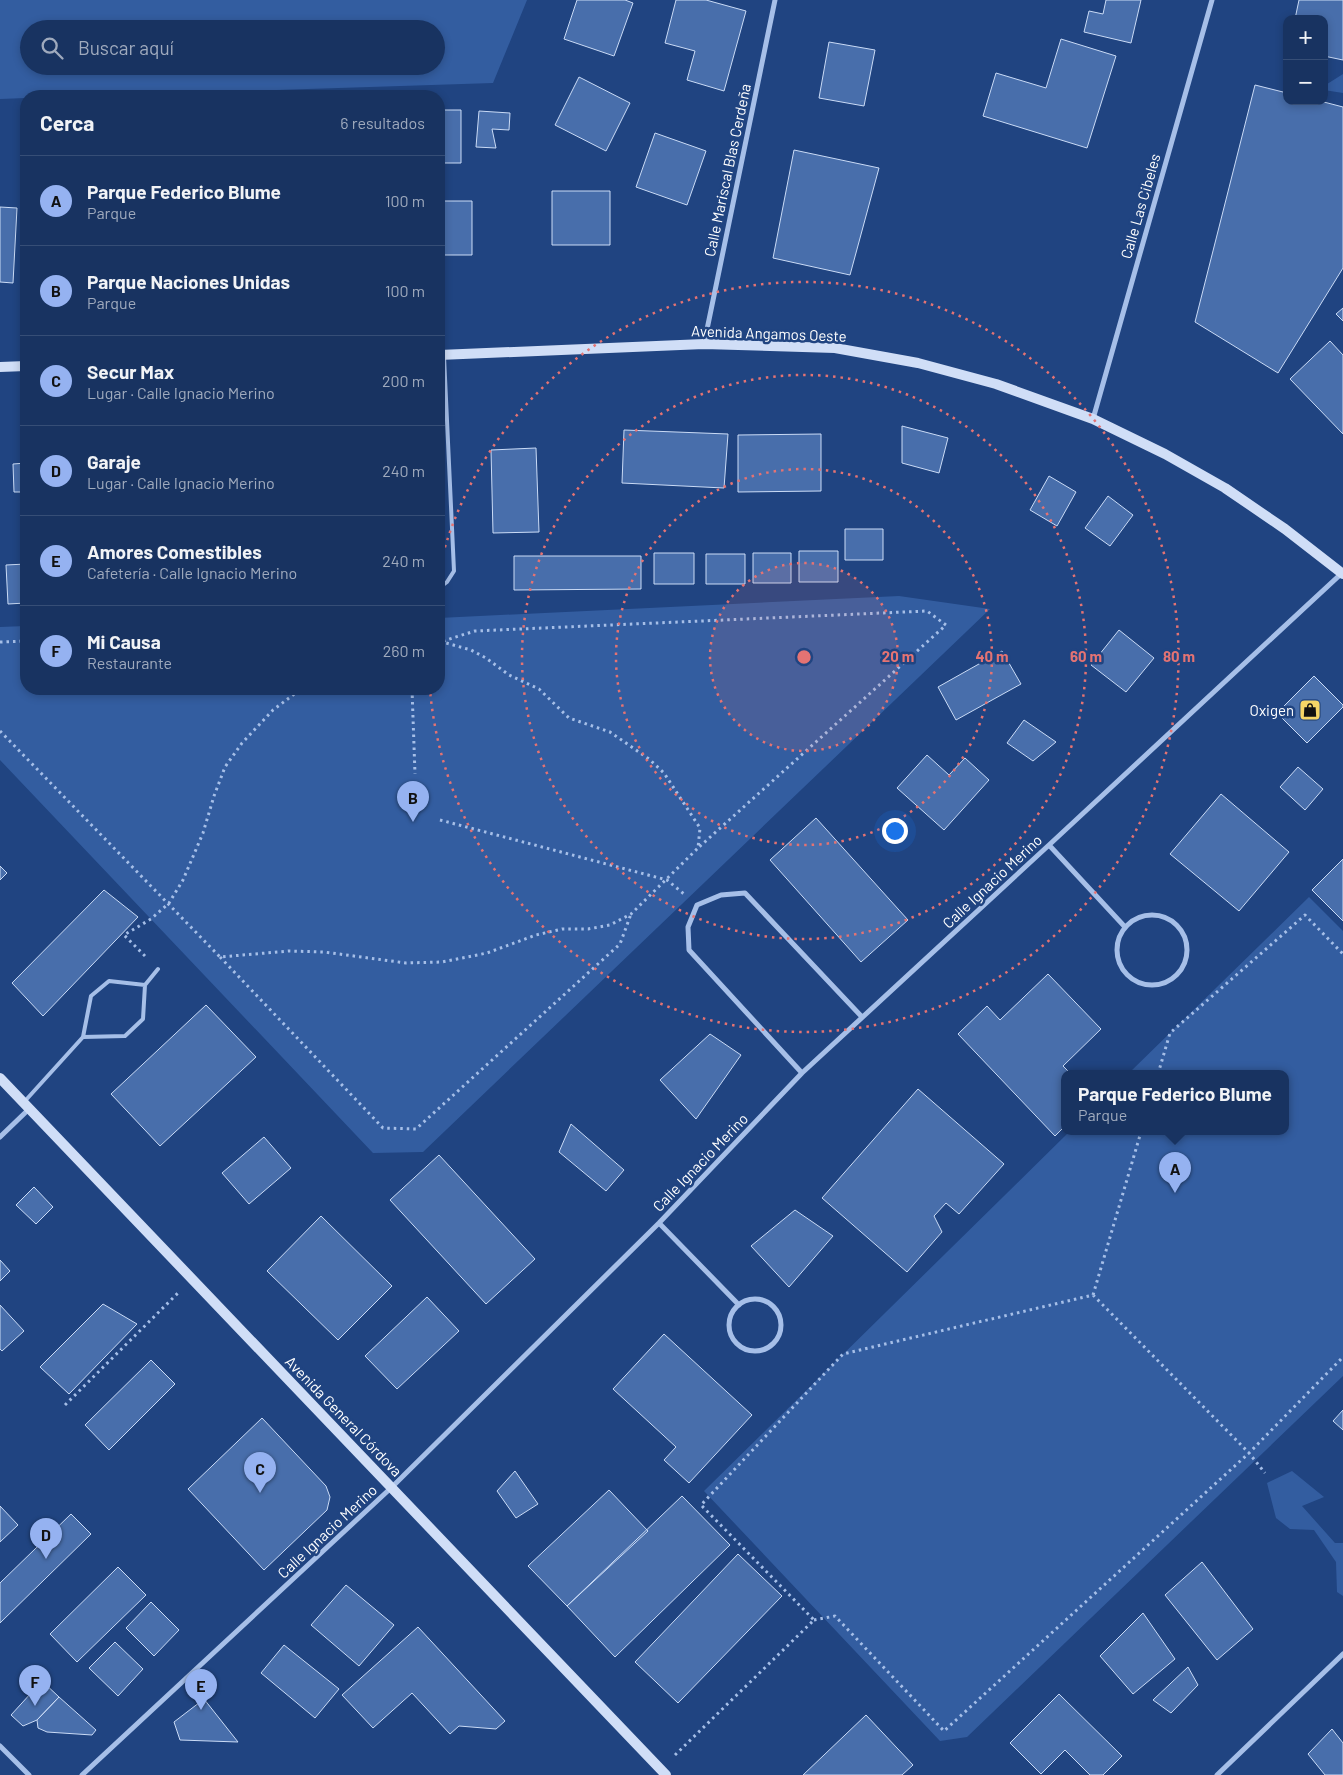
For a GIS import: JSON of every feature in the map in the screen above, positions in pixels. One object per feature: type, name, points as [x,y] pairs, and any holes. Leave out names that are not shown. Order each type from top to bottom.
[{"type":"street","name":"Calle Mariscal Blas Cerdeña","points":[[704,344],[775,0]]},
{"type":"street","name":"Calle Las Cibeles","points":[[1093,419],[1212,0]]},
{"type":"street","name":"Avenida Angamos Oeste","points":[[445,355],[704,344],[835,348],[918,363],[996,384],[1093,419],[1165,454],[1225,488],[1285,529],[1343,573]]},
{"type":"street","points":[[0,367],[20,366]]},
{"type":"street","name":"Calle Ignacio Merino","points":[[82,1775],[392,1487],[659,1223],[802,1073],[1343,573]]},
{"type":"street","points":[[1049,845],[1126,927]]},
{"type":"street","points":[[802,1073],[689,950],[688,927],[697,904],[721,895],[745,893],[862,1017]]},
{"type":"street","points":[[1155,915],[1176,923],[1183,932],[1187,944],[1187,956],[1183,967],[1175,976],[1165,982],[1153,984],[1141,982],[1131,977],[1123,968],[1117,948],[1120,937],[1126,927],[1134,920],[1144,916],[1155,915]]},
{"type":"street","name":"Avenida General Córdova","points":[[0,1078],[663,1772]]},
{"type":"street","points":[[0,1138],[26,1105]]},
{"type":"street","points":[[659,1223],[739,1305]]},
{"type":"street","points":[[746,1300],[764,1300],[772,1305],[778,1312],[782,1329],[779,1338],[774,1344],[759,1352],[742,1348],[736,1343],[729,1327],[733,1311],[739,1305],[746,1300]]},
{"type":"street","points":[[1217,1775],[1343,1654]]},
{"type":"street","points":[[0,1746],[29,1775]]},
{"type":"lane","points":[[445,421],[454,571],[445,584]]},
{"type":"lane","points":[[83,1037],[125,1036],[143,1019],[145,986],[158,969]]},
{"type":"lane","points":[[26,1105],[83,1037],[91,996],[109,981],[145,986]]},
{"type":"path","points":[[220,957],[289,951],[324,952],[406,963],[442,962],[488,953],[536,935],[562,929],[588,929],[610,925],[631,914],[698,848],[946,625],[927,611],[475,632],[445,640]]},
{"type":"path","points":[[0,642],[20,641]]},
{"type":"path","points":[[445,642],[471,650],[486,658],[509,674],[538,689],[569,718],[610,732],[649,759],[664,773],[700,828],[698,848]]},
{"type":"path","points":[[158,969],[124,935],[151,919],[169,904],[183,880],[203,833],[225,768],[248,736],[273,710],[293,695]]},
{"type":"path","points":[[412,695],[415,774]]},
{"type":"path","points":[[0,731],[169,904],[383,1128],[416,1129],[620,944],[631,914]]},
{"type":"path","points":[[440,820],[667,880],[697,904]]},
{"type":"path","points":[[1159,1070],[1170,1033],[1305,915],[1343,954]]},
{"type":"path","points":[[1093,1295],[1140,1135]]},
{"type":"path","points":[[66,1406],[192,1279]]},
{"type":"path","points":[[1093,1295],[1249,1453],[1265,1473]]},
{"type":"path","points":[[814,1620],[701,1505],[843,1354],[1093,1295]]},
{"type":"path","points":[[663,1772],[814,1620],[835,1616],[944,1732],[1249,1453],[1343,1357]]},
{"type":"shaded area","points":[[0,0],[527,0],[493,83],[274,90],[20,90],[20,98],[0,99]]},
{"type":"shaded area","points":[[1343,74],[1343,93],[1328,91],[1328,83]]},
{"type":"shaded area","points":[[899,596],[990,609],[423,1152],[373,1153],[0,760],[0,627],[20,626],[20,695],[445,695],[445,618]]},
{"type":"shaded area","points":[[1309,897],[1343,931],[1343,1376],[967,1737],[940,1741],[704,1491],[1066,1135],[1289,1135],[1289,1070],[1132,1070]]},
{"type":"shaded area","points":[[1292,1471],[1324,1497],[1302,1506],[1335,1543],[1343,1543],[1343,1596],[1337,1592],[1336,1562],[1314,1530],[1290,1529],[1276,1518],[1267,1483]]},
{"type":"building","points":[[577,0],[625,0],[633,3],[614,56],[564,39]]},
{"type":"building","points":[[676,0],[706,0],[746,11],[724,91],[687,80],[695,51],[665,43]]},
{"type":"building","points":[[1106,0],[1141,0],[1131,43],[1084,32],[1089,11],[1103,14]]},
{"type":"building","points":[[1299,0],[1343,0],[1343,60],[1328,57],[1328,15],[1296,15]]},
{"type":"building","points":[[1061,39],[1116,56],[1087,148],[983,116],[996,73],[1046,88]]},
{"type":"building","points":[[829,42],[875,50],[864,106],[819,98]]},
{"type":"building","points":[[579,77],[630,103],[606,151],[555,125]]},
{"type":"building","points":[[1255,85],[1283,92],[1283,105],[1328,105],[1328,103],[1343,107],[1343,268],[1278,373],[1195,322]]},
{"type":"building","points":[[445,110],[461,110],[461,163],[445,163]]},
{"type":"building","points":[[479,111],[510,113],[509,130],[492,129],[496,148],[476,147]]},
{"type":"building","points":[[655,133],[706,151],[687,205],[636,187]]},
{"type":"building","points":[[794,150],[879,168],[850,275],[773,258]]},
{"type":"building","points":[[552,191],[610,191],[610,245],[552,245]]},
{"type":"building","points":[[445,201],[472,201],[472,255],[445,255]]},
{"type":"building","points":[[0,207],[17,208],[13,283],[0,282]]},
{"type":"building","points":[[1343,308],[1343,321],[1336,314]]},
{"type":"building","points":[[1330,341],[1343,355],[1343,434],[1290,379]]},
{"type":"building","points":[[902,426],[948,438],[939,473],[902,463]]},
{"type":"building","points":[[624,430],[728,434],[724,488],[622,483]]},
{"type":"building","points":[[821,434],[821,491],[738,492],[738,435]]},
{"type":"building","points":[[536,448],[539,532],[493,533],[491,450]]},
{"type":"building","points":[[20,463],[20,492],[14,492],[13,464]]},
{"type":"building","points":[[1049,476],[1076,492],[1057,526],[1030,510]]},
{"type":"building","points":[[1108,496],[1133,515],[1110,546],[1085,528]]},
{"type":"building","points":[[845,529],[883,529],[883,560],[845,560]]},
{"type":"building","points":[[799,551],[838,551],[838,582],[799,582]]},
{"type":"building","points":[[654,553],[694,553],[694,584],[654,584]]},
{"type":"building","points":[[753,553],[791,553],[791,583],[753,583]]},
{"type":"building","points":[[706,554],[745,554],[745,584],[706,584]]},
{"type":"building","points":[[514,556],[641,556],[641,589],[514,590]]},
{"type":"building","points":[[20,564],[20,603],[8,604],[6,565]]},
{"type":"building","points":[[1119,630],[1154,658],[1126,692],[1091,665]]},
{"type":"building","points":[[1002,651],[1021,684],[956,720],[938,687]]},
{"type":"building","name":"Oxigen","points":[[1314,676],[1343,707],[1307,743],[1277,713]]},
{"type":"building","points":[[1024,720],[1056,742],[1033,761],[1007,743]]},
{"type":"building","points":[[927,755],[949,775],[965,758],[989,780],[944,830],[897,788]]},
{"type":"building","points":[[1298,767],[1323,789],[1305,810],[1280,787]]},
{"type":"building","points":[[1221,794],[1289,852],[1239,911],[1170,854]]},
{"type":"building","points":[[816,818],[908,920],[861,962],[770,860]]},
{"type":"building","points":[[1343,859],[1343,921],[1312,890]]},
{"type":"building","points":[[0,866],[7,873],[0,880]]},
{"type":"building","points":[[104,890],[138,917],[43,1016],[12,983]]},
{"type":"building","points":[[1048,974],[1101,1029],[1063,1066],[1067,1070],[1061,1070],[1061,1130],[1055,1136],[958,1034],[987,1006],[1000,1020]]},
{"type":"building","points":[[206,1005],[256,1057],[160,1146],[111,1094]]},
{"type":"building","points":[[710,1034],[741,1055],[696,1119],[660,1080]]},
{"type":"building","points":[[918,1089],[1004,1164],[959,1214],[946,1203],[934,1216],[942,1232],[907,1272],[822,1198]]},
{"type":"building","points":[[571,1124],[624,1170],[606,1191],[559,1152]]},
{"type":"building","points":[[264,1137],[291,1168],[249,1204],[222,1173]]},
{"type":"building","points":[[439,1155],[535,1259],[486,1304],[390,1200]]},
{"type":"building","points":[[34,1187],[53,1207],[36,1224],[16,1205]]},
{"type":"building","points":[[795,1210],[833,1236],[789,1287],[751,1246]]},
{"type":"building","points":[[321,1216],[392,1286],[338,1340],[267,1271]]},
{"type":"building","points":[[0,1260],[10,1271],[0,1281]]},
{"type":"building","points":[[427,1297],[459,1331],[397,1389],[365,1356]]},
{"type":"building","points":[[103,1304],[137,1324],[69,1394],[40,1367]]},
{"type":"building","points":[[0,1305],[24,1331],[2,1351],[0,1349]]},
{"type":"building","points":[[664,1334],[752,1415],[689,1483],[664,1460],[676,1447],[613,1389]]},
{"type":"building","points":[[151,1360],[175,1384],[109,1450],[85,1425]]},
{"type":"building","points":[[1343,1410],[1343,1430],[1333,1421]]},
{"type":"building","points":[[262,1418],[326,1486],[330,1497],[327,1510],[264,1570],[188,1489]]},
{"type":"building","points":[[515,1471],[538,1504],[516,1518],[497,1491]]},
{"type":"building","points":[[609,1490],[648,1531],[567,1606],[528,1566]]},
{"type":"building","points":[[682,1496],[730,1545],[615,1657],[567,1606]]},
{"type":"building","points":[[0,1506],[18,1525],[0,1542]]},
{"type":"building","points":[[71,1514],[91,1534],[0,1623],[0,1583]]},
{"type":"building","points":[[738,1554],[782,1596],[678,1703],[635,1662]]},
{"type":"building","points":[[1202,1562],[1253,1629],[1217,1660],[1165,1595]]},
{"type":"building","points":[[118,1567],[146,1595],[77,1662],[50,1634]]},
{"type":"building","points":[[346,1585],[394,1625],[359,1666],[311,1625]]},
{"type":"building","points":[[151,1602],[179,1630],[154,1656],[126,1628]]},
{"type":"building","points":[[1143,1613],[1175,1659],[1133,1694],[1100,1656]]},
{"type":"building","points":[[418,1627],[505,1721],[496,1729],[459,1726],[450,1734],[412,1693],[373,1728],[342,1695]]},
{"type":"building","points":[[115,1642],[143,1669],[118,1696],[89,1668]]},
{"type":"building","points":[[284,1645],[339,1689],[315,1718],[261,1673]]},
{"type":"building","points":[[1188,1667],[1198,1685],[1171,1713],[1153,1700]]},
{"type":"building","points":[[42,1681],[59,1697],[37,1720],[23,1726],[11,1715]]},
{"type":"building","points":[[1059,1694],[1122,1756],[1103,1775],[1090,1775],[1065,1750],[1041,1774],[1010,1743]]},
{"type":"building","points":[[59,1697],[96,1730],[92,1735],[47,1732],[38,1728],[37,1720]]},
{"type":"building","points":[[204,1699],[238,1742],[180,1740],[174,1722]]},
{"type":"building","points":[[866,1715],[913,1765],[902,1775],[803,1775]]},
{"type":"building","points":[[1332,1729],[1343,1743],[1343,1775],[1325,1775],[1308,1754]]},
{"type":"place","name":"Oxigen","points":[[1310,710]]},
{"type":"place","name":"Parque Naciones Unidas","points":[[413,822]]},
{"type":"place","name":"Parque Federico Blume","points":[[1175,1193]]},
{"type":"place","name":"Secur Max","points":[[260,1493]]},
{"type":"place","name":"Garaje","points":[[46,1559]]},
{"type":"place","name":"Mi Causa","points":[[35,1706]]},
{"type":"place","name":"Amores Comestibles","points":[[201,1710]]}]
